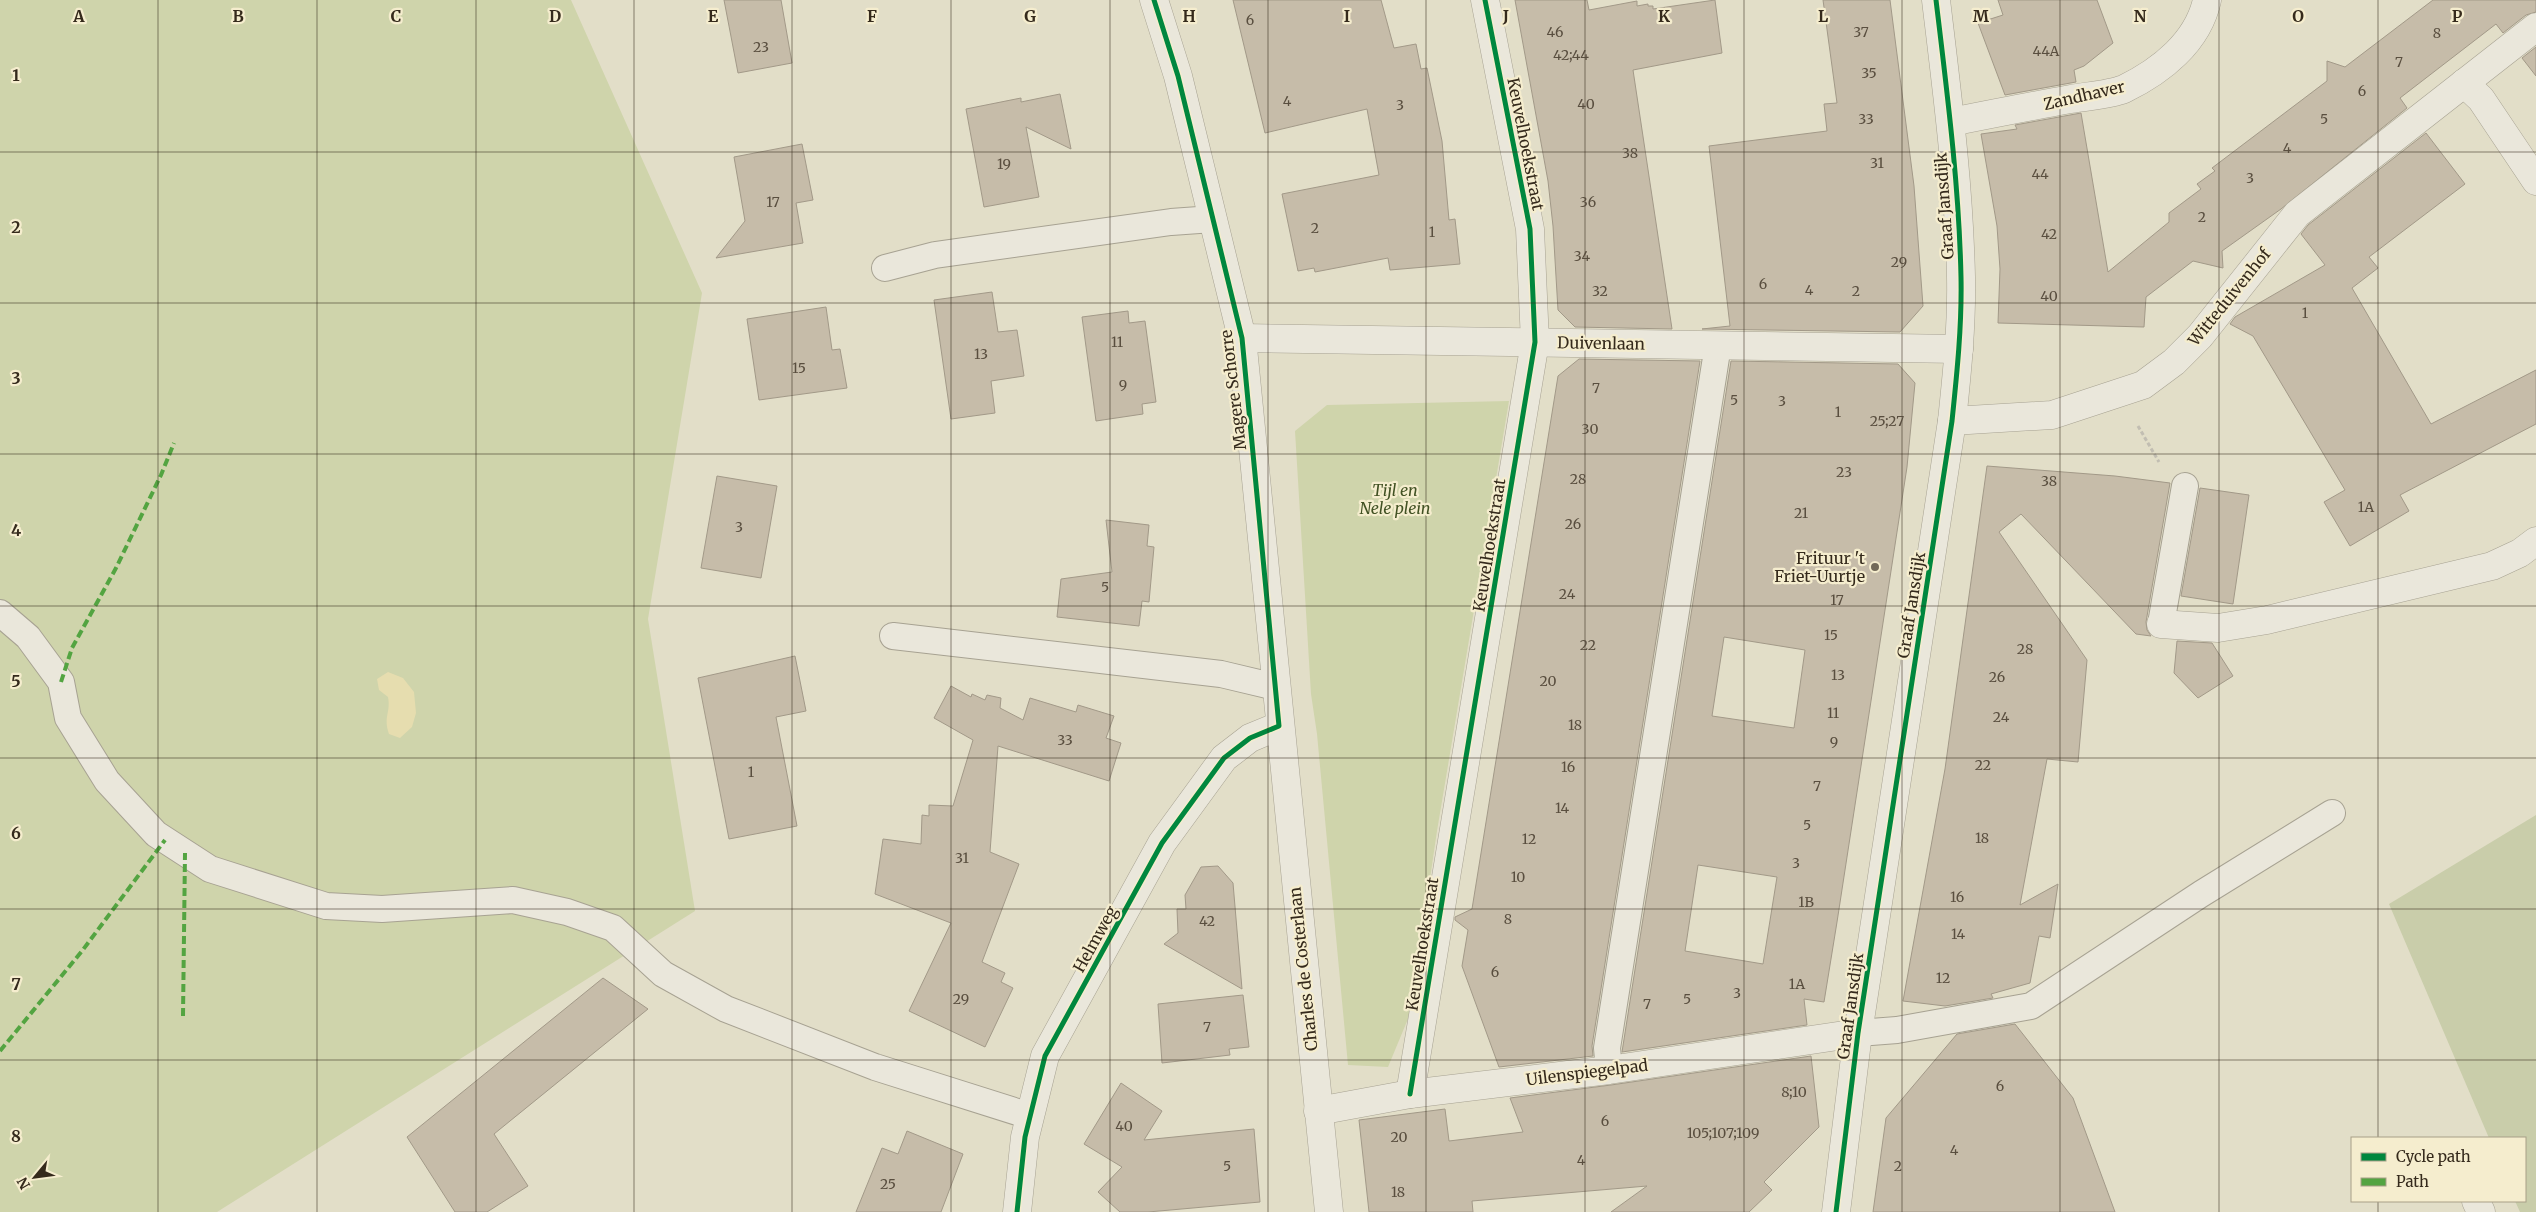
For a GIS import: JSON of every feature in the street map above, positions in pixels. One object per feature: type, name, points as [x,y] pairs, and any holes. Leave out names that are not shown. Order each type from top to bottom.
[{"type":"street","name":"Magere Schorre","points":[[1154,0],[1178,76],[1242,338],[1280,726]]},
{"type":"street","name":"Keuvelhoekstraat","points":[[1410,1094],[1535,342],[1530,229],[1485,0]]},
{"type":"street","name":"Graaf Jansdijk","points":[[1836,1212],[1858,1033],[1952,421],[1959,349],[1961,278],[1951,122],[1936,0]]},
{"type":"street","name":"Zandhaver","points":[[1951,122],[2122,90],[2178,54],[2194,33],[2205,12],[2207,0]]},
{"type":"street","name":"Witteduivenhof","points":[[1952,421],[2052,414],[2143,385],[2174,362],[2200,336],[2297,214],[2536,27]]},
{"type":"street","points":[[2464,83],[2481,99],[2536,182]]},
{"type":"street","name":"Duivenlaan","points":[[1242,338],[1959,349]]},
{"type":"street","points":[[2161,624],[2218,628],[2267,620],[2492,566],[2520,553],[2536,541]]},
{"type":"street","name":"Helmweg","points":[[1017,1212],[1025,1137],[1045,1056],[1162,843],[1224,758],[1250,738],[1280,726]]},
{"type":"street","name":"Charles de Costerlaan","points":[[1280,726],[1329,1212]]},
{"type":"street","name":"Uilenspiegelpad","points":[[1318,1111],[1410,1094],[1609,1070],[1858,1033]]},
{"type":"lane","points":[[885,268],[935,255],[1171,222],[1213,219]]},
{"type":"lane","points":[[1609,1070],[1607,1048],[1718,345]]},
{"type":"lane","points":[[2161,624],[2185,491]]},
{"type":"lane","points":[[0,613],[28,637],[61,682],[68,718],[107,781],[156,834],[210,869],[326,906],[382,909],[513,900],[567,912],[614,928],[663,974],[726,1009],[875,1067],[1030,1116]]},
{"type":"lane","points":[[893,636],[1222,674],[1276,687]]},
{"type":"lane","points":[[1858,1033],[1898,1030],[2031,1006],[2201,894],[2332,813]]},
{"type":"path","points":[[2119,393],[2171,482],[2185,491]]},
{"type":"green space","points":[[0,0],[571,0],[702,293],[648,619],[695,911],[217,1212],[0,1212]]},
{"type":"green space","name":"Tijl en Nele plein","points":[[1509,401],[1437,831],[1410,1014],[1388,1067],[1348,1065],[1317,734],[1311,694],[1295,431],[1327,405]]},
{"type":"green space","points":[[2536,815],[2536,1212],[2520,1212],[2515,1202],[2526,1202],[2526,1137],[2489,1137],[2389,904]]},
{"type":"sand","points":[[388,672],[403,678],[414,692],[416,713],[412,727],[400,738],[389,734],[387,728],[388,697],[379,690],[377,679]]},
{"type":"building","points":[[724,0],[781,0],[792,63],[738,73]]},
{"type":"building","points":[[1233,0],[1381,0],[1394,48],[1416,44],[1421,69],[1427,68],[1442,141],[1449,220],[1455,219],[1460,264],[1390,270],[1388,258],[1315,272],[1314,268],[1298,271],[1282,194],[1379,175],[1367,109],[1265,133]]},
{"type":"building","points":[[1515,0],[1587,0],[1589,10],[1637,1],[1637,6],[1648,4],[1648,6],[1653,6],[1653,9],[1715,0],[1722,53],[1633,70],[1672,329],[1575,327],[1558,310],[1553,226],[1548,181]]},
{"type":"building","points":[[1823,0],[1890,0],[1914,186],[1923,306],[1900,332],[1702,329],[1730,326],[1709,146],[1827,131],[1824,104],[1837,103]]},
{"type":"building","points":[[1998,0],[2097,0],[2113,43],[2084,66],[2074,70],[2076,82],[2005,95],[1978,23],[2003,15]]},
{"type":"building","points":[[2433,0],[2536,0],[2536,12],[2526,15],[2503,33],[2496,24],[2400,98],[2407,108],[2281,209],[2222,251],[2223,268],[2193,261],[2146,297],[2144,327],[1998,323],[2000,269],[1997,226],[1981,134],[2017,129],[2015,125],[2081,113],[2108,272],[2169,222],[2169,213],[2201,189],[2197,184],[2215,171],[2212,168],[2327,81],[2327,61],[2345,67]]},
{"type":"building","points":[[2536,47],[2536,76],[2522,58]]},
{"type":"building","points":[[1060,94],[1071,149],[1026,127],[1039,197],[984,207],[966,109],[1021,98],[1021,102]]},
{"type":"building","points":[[2426,133],[2465,184],[2369,257],[2378,268],[2352,288],[2431,424],[2536,370],[2536,424],[2400,495],[2409,511],[2350,546],[2324,502],[2345,490],[2253,336],[2230,324],[2235,317],[2325,265],[2301,234],[2308,225]]},
{"type":"building","points":[[802,144],[813,200],[796,203],[803,243],[716,258],[745,221],[734,157]]},
{"type":"building","points":[[992,292],[998,332],[1017,330],[1024,376],[991,381],[995,413],[951,419],[934,300]]},
{"type":"building","points":[[826,307],[832,350],[840,349],[847,388],[759,400],[747,319]]},
{"type":"building","points":[[1128,311],[1129,323],[1145,321],[1156,402],[1142,404],[1143,414],[1096,421],[1082,317]]},
{"type":"building","points":[[1579,359],[1700,361],[1592,1046],[1593,1056],[1499,1067],[1462,966],[1468,930],[1455,920],[1455,917],[1472,909],[1558,376]]},
{"type":"building","points":[[1731,361],[1898,364],[1915,383],[1907,467],[1824,1002],[1804,999],[1807,1025],[1622,1052]],"holes":[[[1724,637],[1805,650],[1794,728],[1712,716]],[[1698,865],[1777,877],[1763,964],[1685,951]]]},
{"type":"building","points":[[1987,466],[2115,476],[2170,483],[2146,622],[2147,630],[2151,636],[2136,634],[2021,514],[1999,532],[2087,660],[2078,762],[2047,759],[2020,905],[2058,884],[2050,938],[2039,936],[2030,983],[1991,994],[1993,998],[1945,1006],[1903,1001],[1945,769]]},
{"type":"building","points":[[717,476],[777,486],[761,578],[701,568]]},
{"type":"building","points":[[2200,488],[2249,495],[2233,604],[2181,596]]},
{"type":"building","points":[[1106,520],[1149,525],[1147,546],[1154,547],[1149,602],[1142,601],[1139,626],[1057,617],[1061,579],[1112,572]]},
{"type":"building","points":[[2177,641],[2212,643],[2233,676],[2198,698],[2174,673]]},
{"type":"building","points":[[795,656],[806,711],[776,717],[797,826],[729,839],[698,678]]},
{"type":"building","points":[[951,686],[971,697],[972,694],[985,700],[987,695],[1001,698],[1000,708],[1023,720],[1030,698],[1076,712],[1078,705],[1114,716],[1106,738],[1121,743],[1109,781],[998,746],[990,852],[1019,864],[982,962],[1005,973],[1001,982],[1013,988],[985,1047],[909,1011],[951,923],[875,894],[883,839],[921,844],[922,815],[929,816],[929,805],[953,806],[973,740],[934,718]]},
{"type":"building","points":[[1218,866],[1233,883],[1242,989],[1164,944],[1178,933],[1177,909],[1186,909],[1185,895],[1201,867]]},
{"type":"building","points":[[603,978],[648,1009],[494,1134],[528,1186],[487,1212],[455,1212],[407,1137]]},
{"type":"building","points":[[1243,995],[1249,1047],[1229,1049],[1230,1055],[1162,1063],[1158,1004]]},
{"type":"building","points":[[2015,1024],[2073,1098],[2115,1212],[1873,1212],[1886,1118],[1957,1034]]},
{"type":"building","points":[[1811,1056],[1819,1127],[1764,1182],[1772,1190],[1749,1212],[1611,1212],[1647,1186],[1472,1201],[1473,1212],[1369,1212],[1359,1120],[1445,1109],[1449,1141],[1523,1132],[1510,1098]]},
{"type":"building","points":[[1121,1083],[1162,1111],[1144,1140],[1254,1129],[1260,1202],[1148,1212],[1120,1212],[1098,1192],[1122,1167],[1084,1144]]},
{"type":"building","points":[[907,1131],[963,1154],[941,1212],[856,1212],[882,1148],[898,1154]]},
{"type":"marked path","points":[[61,682],[72,648],[116,568],[161,475],[174,443]]},
{"type":"marked path","points":[[0,1051],[82,951],[165,840]]},
{"type":"marked path","points":[[183,1016],[185,853]]},
{"type":"cycle path","points":[[1017,1212],[1025,1137],[1045,1056],[1162,843],[1224,758],[1250,738],[1279,726],[1242,338],[1178,76],[1154,0]]},
{"type":"cycle path","points":[[1410,1094],[1535,342],[1530,229],[1485,0]]},
{"type":"cycle path","points":[[1836,1212],[1858,1033],[1952,421],[1960,331],[1961,295],[1958,207],[1936,0]]},
{"type":"place","name":"Frituur 't Friet-Uurtje","points":[[1875,567]]}]
